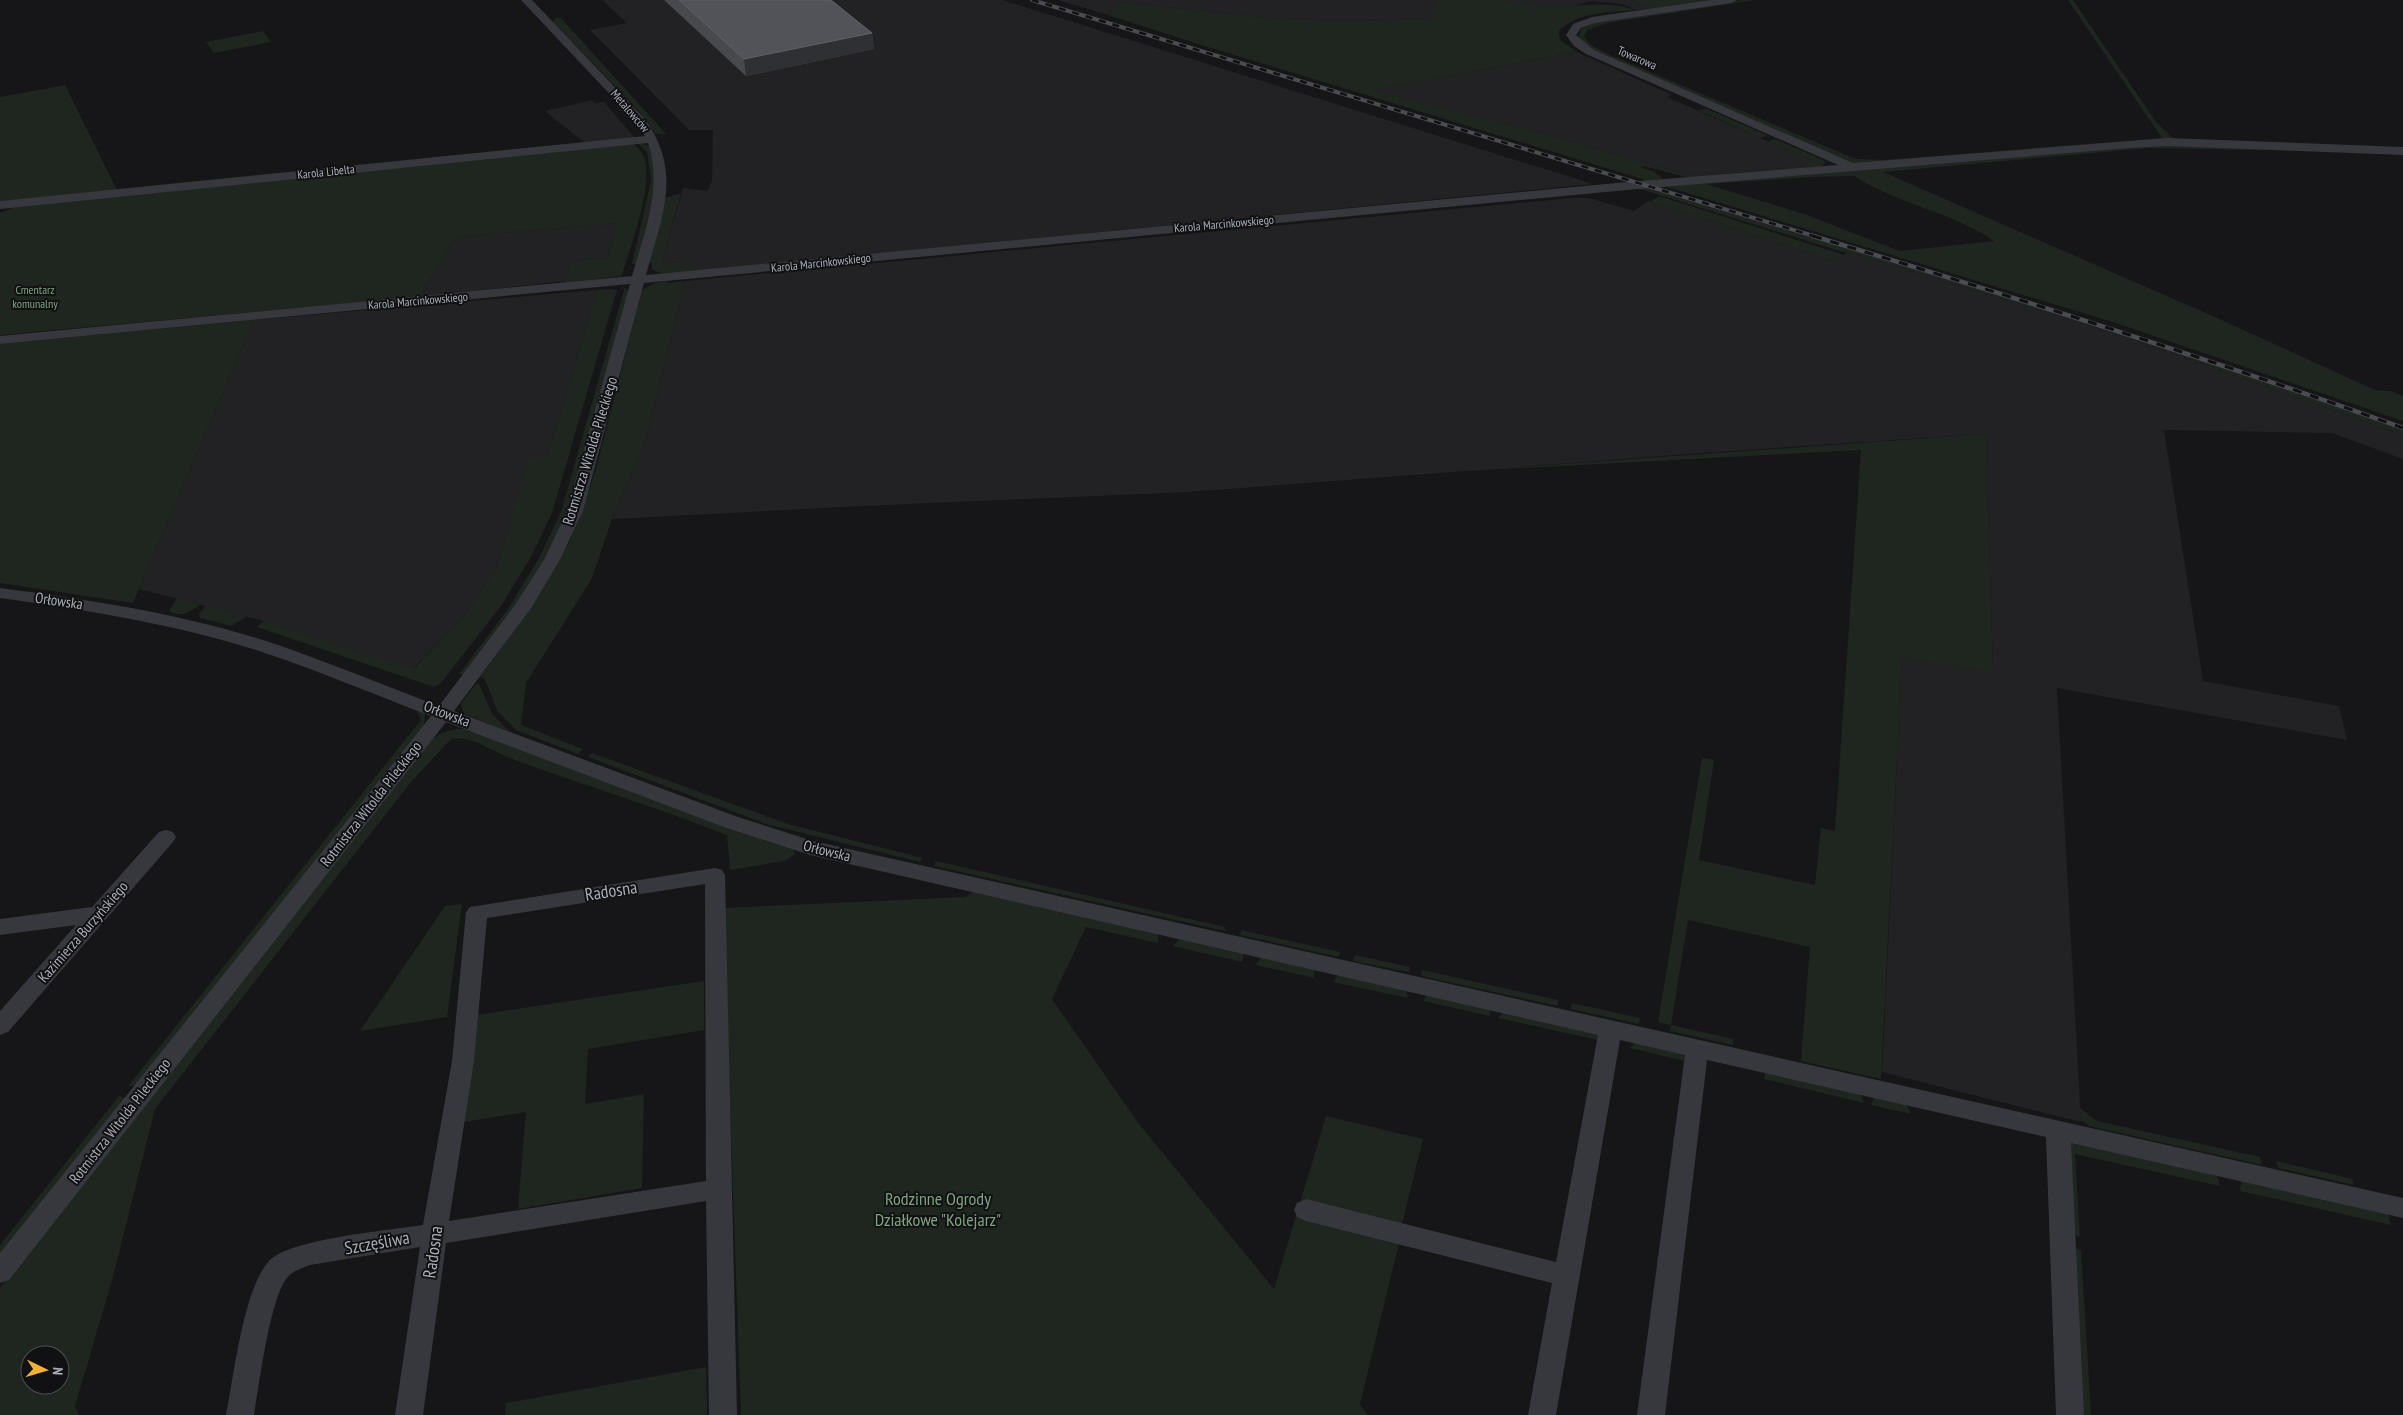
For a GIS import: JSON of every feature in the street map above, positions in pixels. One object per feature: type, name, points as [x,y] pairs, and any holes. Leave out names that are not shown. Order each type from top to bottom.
[{"type":"street","name":"Metalowców","points":[[526,0],[636,115],[653,139],[661,164],[661,191],[638,280]]},
{"type":"street","name":"Towarowa","points":[[1732,0],[1592,20],[1577,26],[1571,36],[1578,44],[1590,52],[1839,160],[1852,168]]},
{"type":"street","name":"Karola Libelta","points":[[0,205],[653,139]]},
{"type":"street","name":"Karola Marcinkowskiego","points":[[0,340],[1642,184],[2158,142],[2403,151]]},
{"type":"street","name":"Rotmistrza Witolda Pileckiego","points":[[0,1272],[443,712],[523,608],[554,558],[575,511],[638,280]]},
{"type":"street","name":"Orłowska","points":[[0,593],[107,608],[231,636],[443,712],[731,822],[810,848],[2403,1208]]},
{"type":"street","name":"Kazimierza Burzyńskiego","points":[[0,1026],[166,837]]},
{"type":"street","name":"Radosna","points":[[409,1415],[442,1182],[463,1061],[477,912],[715,875],[718,1188],[723,1415]]},
{"type":"street","points":[[0,927],[100,914]]},
{"type":"street","points":[[1542,1415],[1610,1030]]},
{"type":"street","points":[[1651,1415],[1697,1048]]},
{"type":"street","points":[[2058,1130],[2070,1415]]},
{"type":"street","name":"Szczęśliwa","points":[[240,1415],[264,1296],[278,1269],[293,1259],[310,1254],[718,1188]]},
{"type":"street","points":[[1306,1210],[1567,1276]]},
{"type":"shaded area","points":[[602,0],[1002,0],[1593,184],[696,271],[683,263],[662,262],[683,188],[707,191],[712,181],[713,130],[689,130],[590,30],[627,23]]},
{"type":"shaded area","points":[[1058,0],[1438,0],[1432,19],[1355,21],[1278,19],[1120,2],[1108,15]]},
{"type":"shaded area","points":[[1507,0],[1632,0],[1647,9],[1635,10],[1623,4],[1591,1],[1576,6],[1556,7],[1538,6]]},
{"type":"shaded area","points":[[1577,52],[1672,95],[1667,97],[1811,160],[1808,166],[1700,176],[1683,174],[1537,131],[1372,90]]},
{"type":"shaded area","points":[[592,100],[595,103],[604,102],[635,138],[585,143],[545,111]]},
{"type":"shaded area","points":[[1572,198],[1589,198],[1634,211],[1648,201],[1833,261],[1849,252],[2121,335],[2403,435],[2403,459],[2332,433],[2164,430],[2203,681],[2339,706],[2347,740],[2057,688],[2081,1122],[1882,1072],[1902,656],[1993,673],[1986,434],[1716,452],[1188,492],[612,519],[646,439],[685,281]]},
{"type":"shaded area","points":[[617,223],[608,258],[570,262],[566,281],[419,297],[456,237]]},
{"type":"shaded area","points":[[597,290],[547,456],[510,523],[496,569],[464,617],[413,668],[264,621],[139,589],[254,320]]},
{"type":"green space","points":[[1437,0],[1506,0],[1548,6],[1614,5],[1635,10],[1585,16],[1567,24],[1559,31],[1560,40],[1577,52],[1373,90],[1537,131],[1683,174],[1700,176],[1808,166],[1810,160],[1768,141],[1775,139],[1823,160],[1825,163],[1820,167],[1690,178],[1643,166],[1641,168],[1653,171],[1663,179],[1649,181],[1108,15],[1120,2],[1278,19],[1355,21],[1431,19]]},
{"type":"green space","points":[[1632,0],[1709,0],[1647,9]]},
{"type":"green space","points":[[1743,0],[1754,0],[1607,23],[1587,30],[1584,37],[1591,45],[1610,55],[1857,159],[1884,160],[2162,138],[2068,0],[2073,0],[2156,122],[2176,141],[1875,165],[1851,163],[1591,49],[1578,39],[1581,29],[1595,22]]},
{"type":"green space","points":[[556,18],[561,18],[666,134],[656,134],[639,111],[553,22]]},
{"type":"green space","points":[[263,31],[271,42],[214,53],[206,42]]},
{"type":"green space","points":[[65,85],[117,190],[0,202],[0,97]]},
{"type":"green space","points":[[1707,109],[1767,135],[1761,138],[1698,110]]},
{"type":"green space","points":[[638,143],[649,146],[655,169],[651,208],[636,264],[632,264],[651,181],[647,152]]},
{"type":"green space","name":"Cmentarz komunalny","points":[[634,144],[642,153],[646,164],[646,178],[641,213],[622,275],[620,276],[565,283],[570,262],[608,258],[617,223],[456,237],[419,297],[0,335],[0,213],[16,207]]},
{"type":"green space","points":[[2151,144],[2310,151],[2148,148],[1883,172],[2215,317],[2375,390],[2390,391],[2403,396],[2403,421],[2116,323],[1661,185]],"holes":[[[1854,176],[1871,186],[1961,223],[1994,241],[1900,251],[1804,214],[1706,184]]]},
{"type":"green space","points":[[1645,187],[2123,333],[2403,430],[2403,435],[2121,335],[1637,188]]},
{"type":"green space","points":[[681,193],[662,262],[683,263],[694,267],[696,271],[662,273],[652,270],[652,264],[649,262],[665,198]]},
{"type":"green space","points":[[1659,196],[1844,255],[1833,261],[1651,202]]},
{"type":"green space","points":[[667,281],[667,283],[685,281],[646,439],[612,519],[591,580],[526,683],[521,725],[583,749],[578,754],[516,730],[498,712],[484,678],[480,677],[537,599],[569,543],[596,469],[642,290],[655,283]]},
{"type":"green space","points":[[622,286],[628,290],[629,294],[568,511],[547,558],[516,608],[465,675],[459,674],[508,609],[539,558],[561,512],[624,290]]},
{"type":"green space","points":[[597,290],[617,290],[552,513],[531,557],[501,606],[441,683],[434,687],[257,627],[264,621],[414,668],[464,617],[496,569],[529,458],[547,456]]},
{"type":"green space","points":[[254,320],[133,603],[0,583],[0,344]]},
{"type":"green space","points":[[1986,434],[1993,673],[1902,657],[1881,1079],[1801,1061],[1810,947],[1688,920],[1671,1025],[1658,1022],[1702,758],[1714,760],[1699,860],[1815,885],[1821,828],[1835,831],[1861,450],[1448,472]]},
{"type":"green space","points":[[177,598],[201,604],[186,613],[173,613],[169,611]]},
{"type":"green space","points":[[206,605],[247,617],[231,626],[200,618],[199,614]]},
{"type":"green space","points":[[476,684],[479,684],[492,714],[510,732],[464,714],[461,704]]},
{"type":"green space","points":[[416,709],[425,714],[424,725],[137,1086],[128,1086],[421,720]]},
{"type":"green space","points":[[467,729],[714,823],[793,849],[795,854],[785,861],[730,870],[727,835],[505,756],[479,743],[458,738],[451,739],[411,782],[155,1109],[113,1277],[75,1406],[79,1415],[0,1415],[0,1288],[432,739],[444,732]]},
{"type":"green space","points":[[592,753],[788,824],[923,858],[920,862],[766,824],[588,757]]},
{"type":"green space","points":[[936,861],[1225,927],[1225,931],[934,866]]},
{"type":"green space","name":"Rodzinne Ogrody Działkowe \"Kolejarz\"","points":[[973,892],[1158,932],[1158,943],[1086,927],[1052,999],[1139,1124],[1274,1289],[1296,1216],[1399,1243],[1360,1404],[1368,1415],[741,1415],[723,908],[965,897]]},
{"type":"green space","points":[[462,904],[447,1017],[360,1031],[445,906]]},
{"type":"green space","points":[[1241,930],[1340,952],[1339,957],[1240,935]]},
{"type":"green space","points":[[1180,938],[1244,952],[1242,962],[1173,946]]},
{"type":"green space","points":[[1355,955],[1410,967],[1409,972],[1353,961]]},
{"type":"green space","points":[[1262,957],[1314,969],[1314,978],[1255,965]]},
{"type":"green space","points":[[1422,970],[1558,1000],[1558,1006],[1421,976]]},
{"type":"green space","points":[[1339,974],[1406,989],[1408,998],[1333,982]]},
{"type":"green space","points":[[704,981],[704,1030],[588,1049],[585,1104],[644,1094],[642,1188],[518,1209],[526,1112],[464,1122],[476,1015]]},
{"type":"green space","points":[[1427,995],[1490,1010],[1490,1016],[1423,1001]]},
{"type":"green space","points":[[1572,1003],[1640,1018],[1639,1024],[1571,1009]]},
{"type":"green space","points":[[1503,1012],[1598,1033],[1598,1040],[1498,1018]]},
{"type":"green space","points":[[1671,1025],[1733,1039],[1733,1045],[1670,1031]]},
{"type":"green space","points":[[1637,1041],[1684,1052],[1685,1061],[1630,1048]]},
{"type":"green space","points":[[1766,1071],[1860,1092],[1864,1103],[1764,1079]]},
{"type":"green space","points":[[119,1096],[127,1098],[0,1256],[0,1245]]},
{"type":"green space","points":[[1874,1097],[1906,1104],[1911,1114],[1871,1105]]},
{"type":"green space","points":[[2080,1108],[2097,1121],[2260,1157],[2262,1165],[2089,1126],[2081,1120]]},
{"type":"green space","points":[[1326,1116],[1423,1139],[1401,1228],[1300,1203]]},
{"type":"green space","points":[[2073,1141],[2213,1172],[2218,1178],[2220,1186],[2075,1154],[2080,1237],[2071,1234],[2069,1143]]},
{"type":"green space","points":[[2276,1161],[2353,1179],[2354,1185],[2278,1168]]},
{"type":"green space","points":[[2248,1181],[2387,1211],[2391,1225],[2240,1191],[2241,1182]]},
{"type":"green space","points":[[2071,1248],[2081,1250],[2091,1415],[2080,1415]]},
{"type":"green space","points":[[706,1367],[707,1415],[505,1415],[506,1403]]},
{"type":"building","points":[[679,0],[831,0],[872,33],[744,59]]},
{"type":"railway","points":[[1032,0],[1817,237]]},
{"type":"railway","points":[[1813,236],[2109,328],[2403,428]]}]
